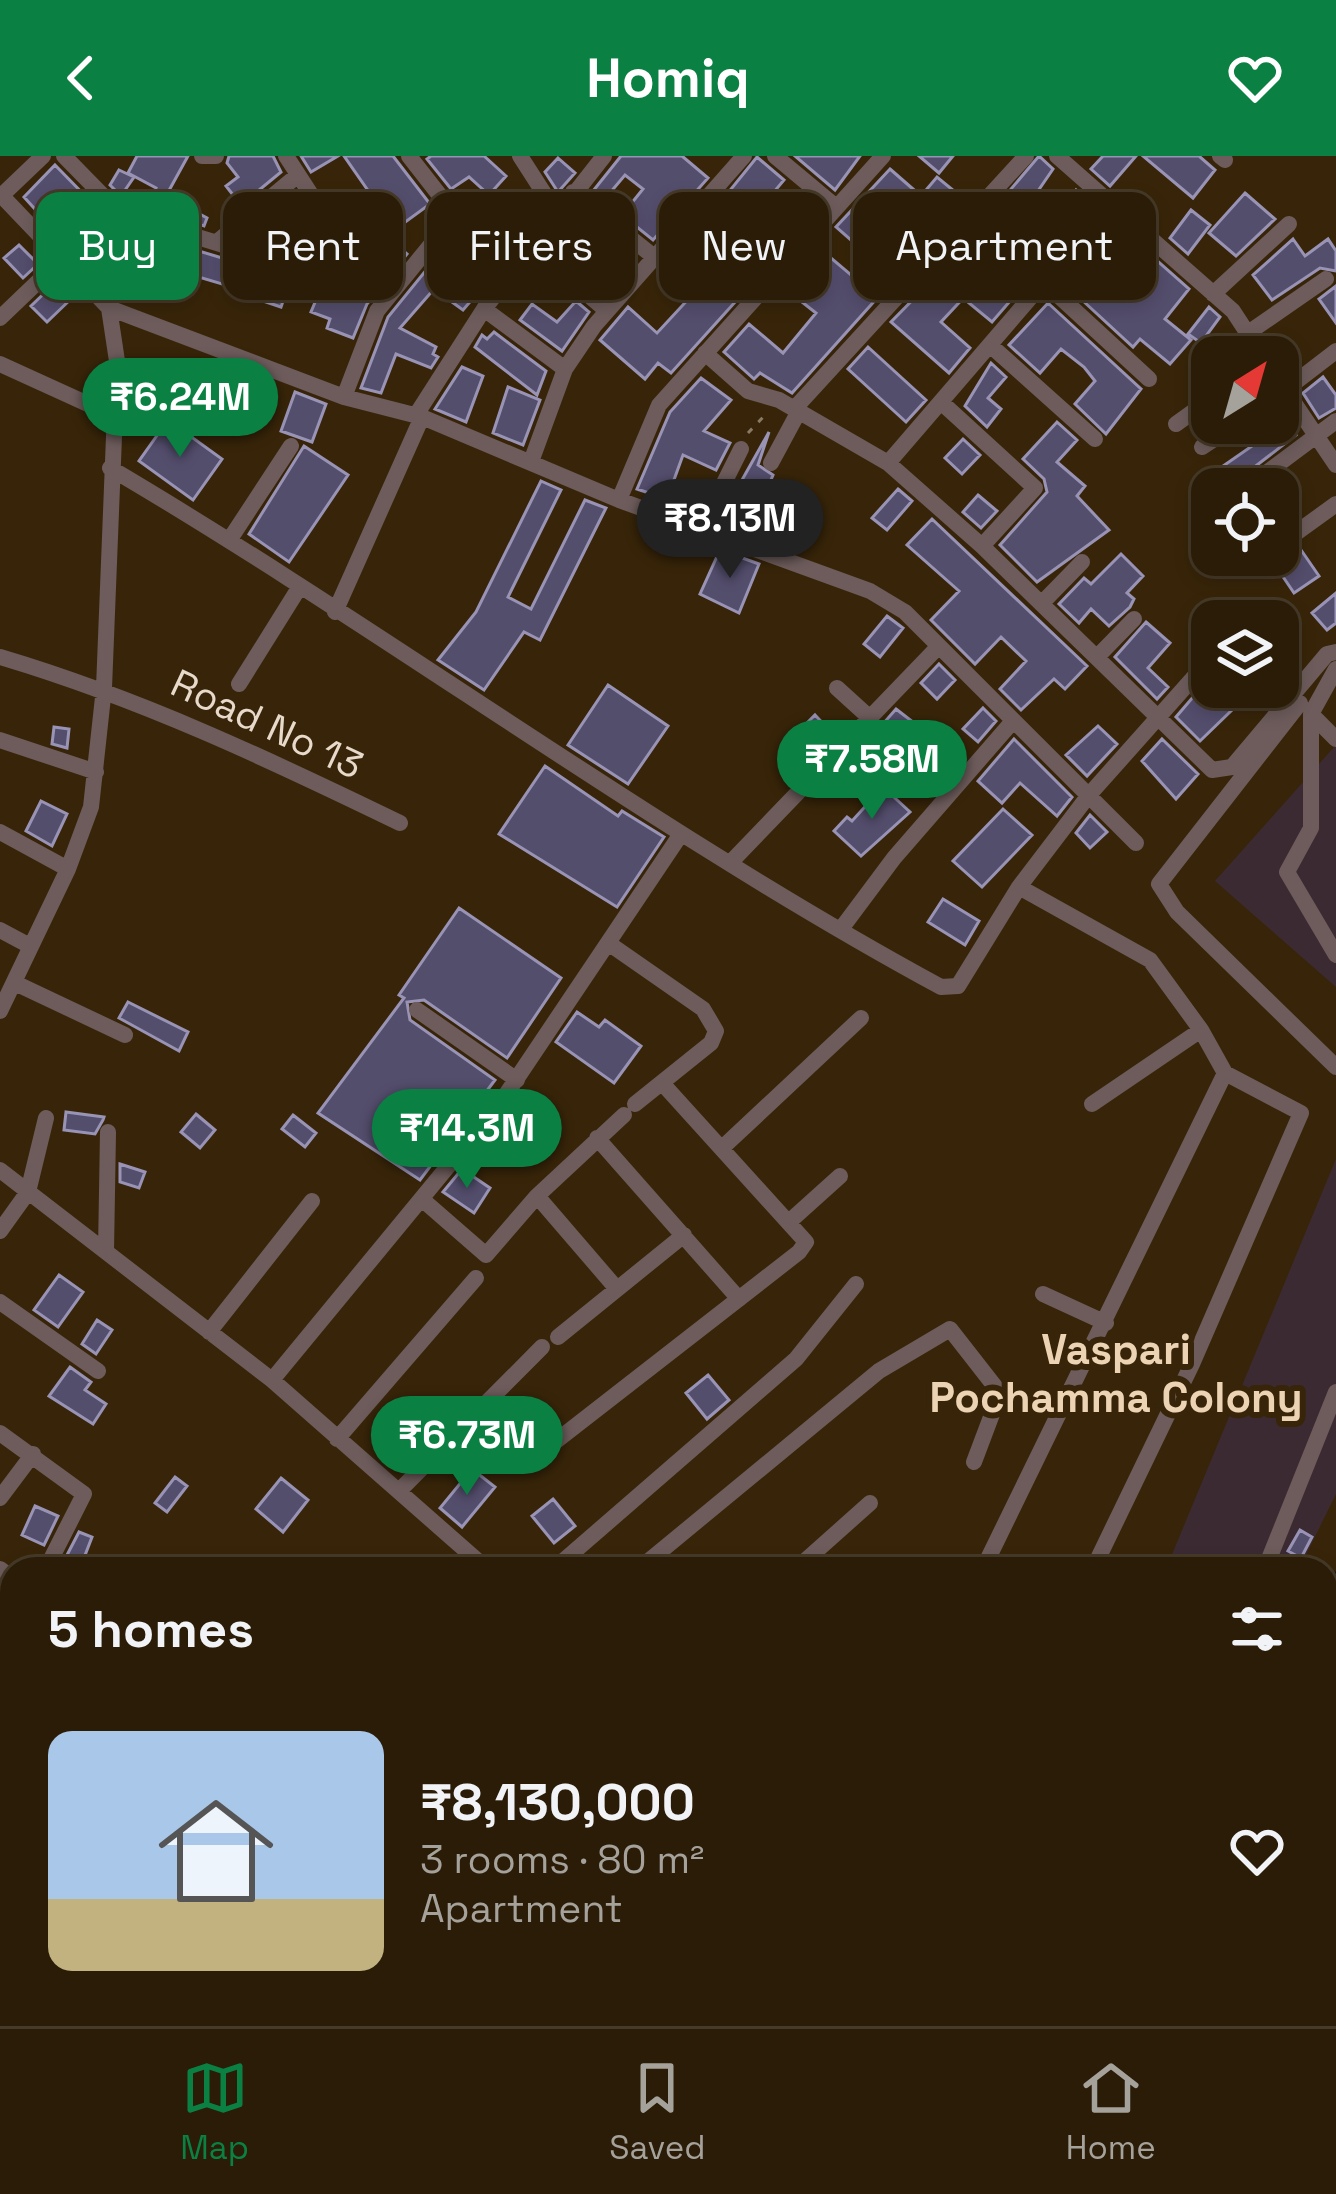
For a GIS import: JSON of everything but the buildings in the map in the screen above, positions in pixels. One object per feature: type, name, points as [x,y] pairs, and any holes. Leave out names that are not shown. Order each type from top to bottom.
[{"type":"street","points":[[36,233],[0,196],[43,156]]},
{"type":"street","points":[[64,156],[99,192]]},
{"type":"street","points":[[202,156],[216,156]]},
{"type":"street","points":[[286,156],[309,192]]},
{"type":"street","points":[[409,156],[436,192]]},
{"type":"street","points":[[520,156],[543,192]]},
{"type":"street","points":[[573,192],[604,156]]},
{"type":"street","points":[[532,460],[565,369],[653,256],[744,156]]},
{"type":"street","points":[[776,156],[836,207]]},
{"type":"street","points":[[619,500],[659,405],[883,156]]},
{"type":"street","points":[[771,463],[791,406],[1026,156]]},
{"type":"street","points":[[1057,156],[1098,192]]},
{"type":"street","points":[[217,242],[298,176]]},
{"type":"street","points":[[1213,294],[1289,224]]},
{"type":"street","points":[[199,236],[223,244]]},
{"type":"street","points":[[635,242],[653,256]]},
{"type":"street","points":[[1156,243],[1213,294],[1250,336]]},
{"type":"street","points":[[344,397],[377,311],[427,249]]},
{"type":"street","points":[[1248,333],[1326,279]]},
{"type":"street","points":[[0,318],[36,285]]},
{"type":"street","points":[[101,300],[109,308],[344,397],[419,416],[619,500],[870,591],[904,612],[1136,843]]},
{"type":"street","points":[[335,612],[419,416],[491,300]]},
{"type":"street","points":[[594,300],[607,311]]},
{"type":"street","points":[[888,463],[1031,300]]},
{"type":"street","points":[[1063,300],[1149,379]]},
{"type":"street","points":[[0,1011],[68,869],[91,807],[104,688],[117,361],[109,308]]},
{"type":"street","points":[[484,309],[565,369]]},
{"type":"street","points":[[990,345],[1095,439]]},
{"type":"street","points":[[1299,375],[1336,351]]},
{"type":"street","points":[[705,353],[748,391],[791,406],[888,463],[982,546],[1212,770],[1224,772],[1327,654],[1336,655]]},
{"type":"street","points":[[0,364],[112,415]]},
{"type":"street","points":[[941,402],[1035,488],[982,546]]},
{"type":"street","points":[[1176,424],[1191,413]]},
{"type":"street","points":[[1299,414],[1336,465]]},
{"type":"street","points":[[1272,468],[1336,421]]},
{"type":"street","points":[[1202,447],[1206,444]]},
{"type":"street","points":[[230,539],[291,446]]},
{"type":"street","points":[[701,529],[741,449]]},
{"type":"street","points":[[110,468],[230,539],[679,837],[731,862],[950,989],[958,986],[1019,887],[1089,795],[1191,680]]},
{"type":"street","points":[[1299,531],[1336,504]]},
{"type":"street","points":[[1042,603],[1082,562]]},
{"type":"street","points":[[239,684],[299,588]]},
{"type":"street","points":[[1097,656],[1134,619]]},
{"type":"street","points":[[731,862],[938,647]]},
{"type":"street","points":[[1336,655],[1159,884],[1178,912],[1336,1067]]},
{"type":"street","name":"Road No 13","points":[[0,658],[104,688],[207,729],[400,823]]},
{"type":"street","points":[[1336,669],[1311,714],[1311,828],[1286,872],[1336,955]]},
{"type":"street","points":[[837,688],[870,718]]},
{"type":"street","points":[[1311,714],[1336,739]]},
{"type":"street","points":[[842,929],[894,858],[1013,721]]},
{"type":"street","points":[[0,740],[96,772]]},
{"type":"street","points":[[0,832],[68,869]]},
{"type":"street","points":[[272,1380],[424,1201],[517,1080],[679,837]]},
{"type":"street","points":[[1019,887],[1131,945],[1150,960],[1201,1030],[1225,1073],[1301,1114],[1192,1364],[1099,1557]]},
{"type":"street","points":[[0,930],[30,946]]},
{"type":"street","points":[[424,1201],[486,1255],[537,1196],[597,1138],[711,1043],[713,1021],[610,945]]},
{"type":"street","points":[[15,983],[125,1035]]},
{"type":"street","points":[[417,1010],[517,1080]]},
{"type":"street","points":[[722,1148],[861,1018]]},
{"type":"street","points":[[1092,1104],[1201,1030]]},
{"type":"street","points":[[989,1557],[1225,1073]]},
{"type":"street","points":[[551,1445],[804,1246],[806,1238],[662,1083]]},
{"type":"street","points":[[0,1231],[28,1192],[46,1118]]},
{"type":"street","points":[[106,1251],[108,1132]]},
{"type":"street","points":[[597,1138],[739,1299]]},
{"type":"street","points":[[0,1170],[272,1380],[473,1557]]},
{"type":"street","points":[[790,1220],[840,1176]]},
{"type":"street","points":[[537,1196],[616,1289]]},
{"type":"street","points":[[209,1332],[312,1201]]},
{"type":"street","points":[[399,1491],[550,1342],[684,1235]]},
{"type":"street","points":[[337,1438],[476,1278]]},
{"type":"street","points":[[568,1557],[796,1359],[856,1284]]},
{"type":"street","points":[[1043,1294],[1106,1323]]},
{"type":"street","points":[[0,1302],[98,1371]]},
{"type":"street","points":[[654,1557],[879,1371],[950,1329],[1000,1393],[974,1462]]},
{"type":"street","points":[[1270,1557],[1336,1392]]},
{"type":"street","points":[[0,1433],[84,1494],[52,1557]]},
{"type":"street","points":[[0,1498],[33,1454]]},
{"type":"street","points":[[809,1557],[870,1503]]},
{"type":"path","points":[[741,449],[791,406]]},
{"type":"shaded area","points":[[1336,745],[1336,987],[1215,881]]},
{"type":"shaded area","points":[[1336,1159],[1336,1494],[1305,1557],[1171,1557]]},
{"type":"district","name":"Vaspari Pochamma Colony","points":[[1116,1373]]}]
